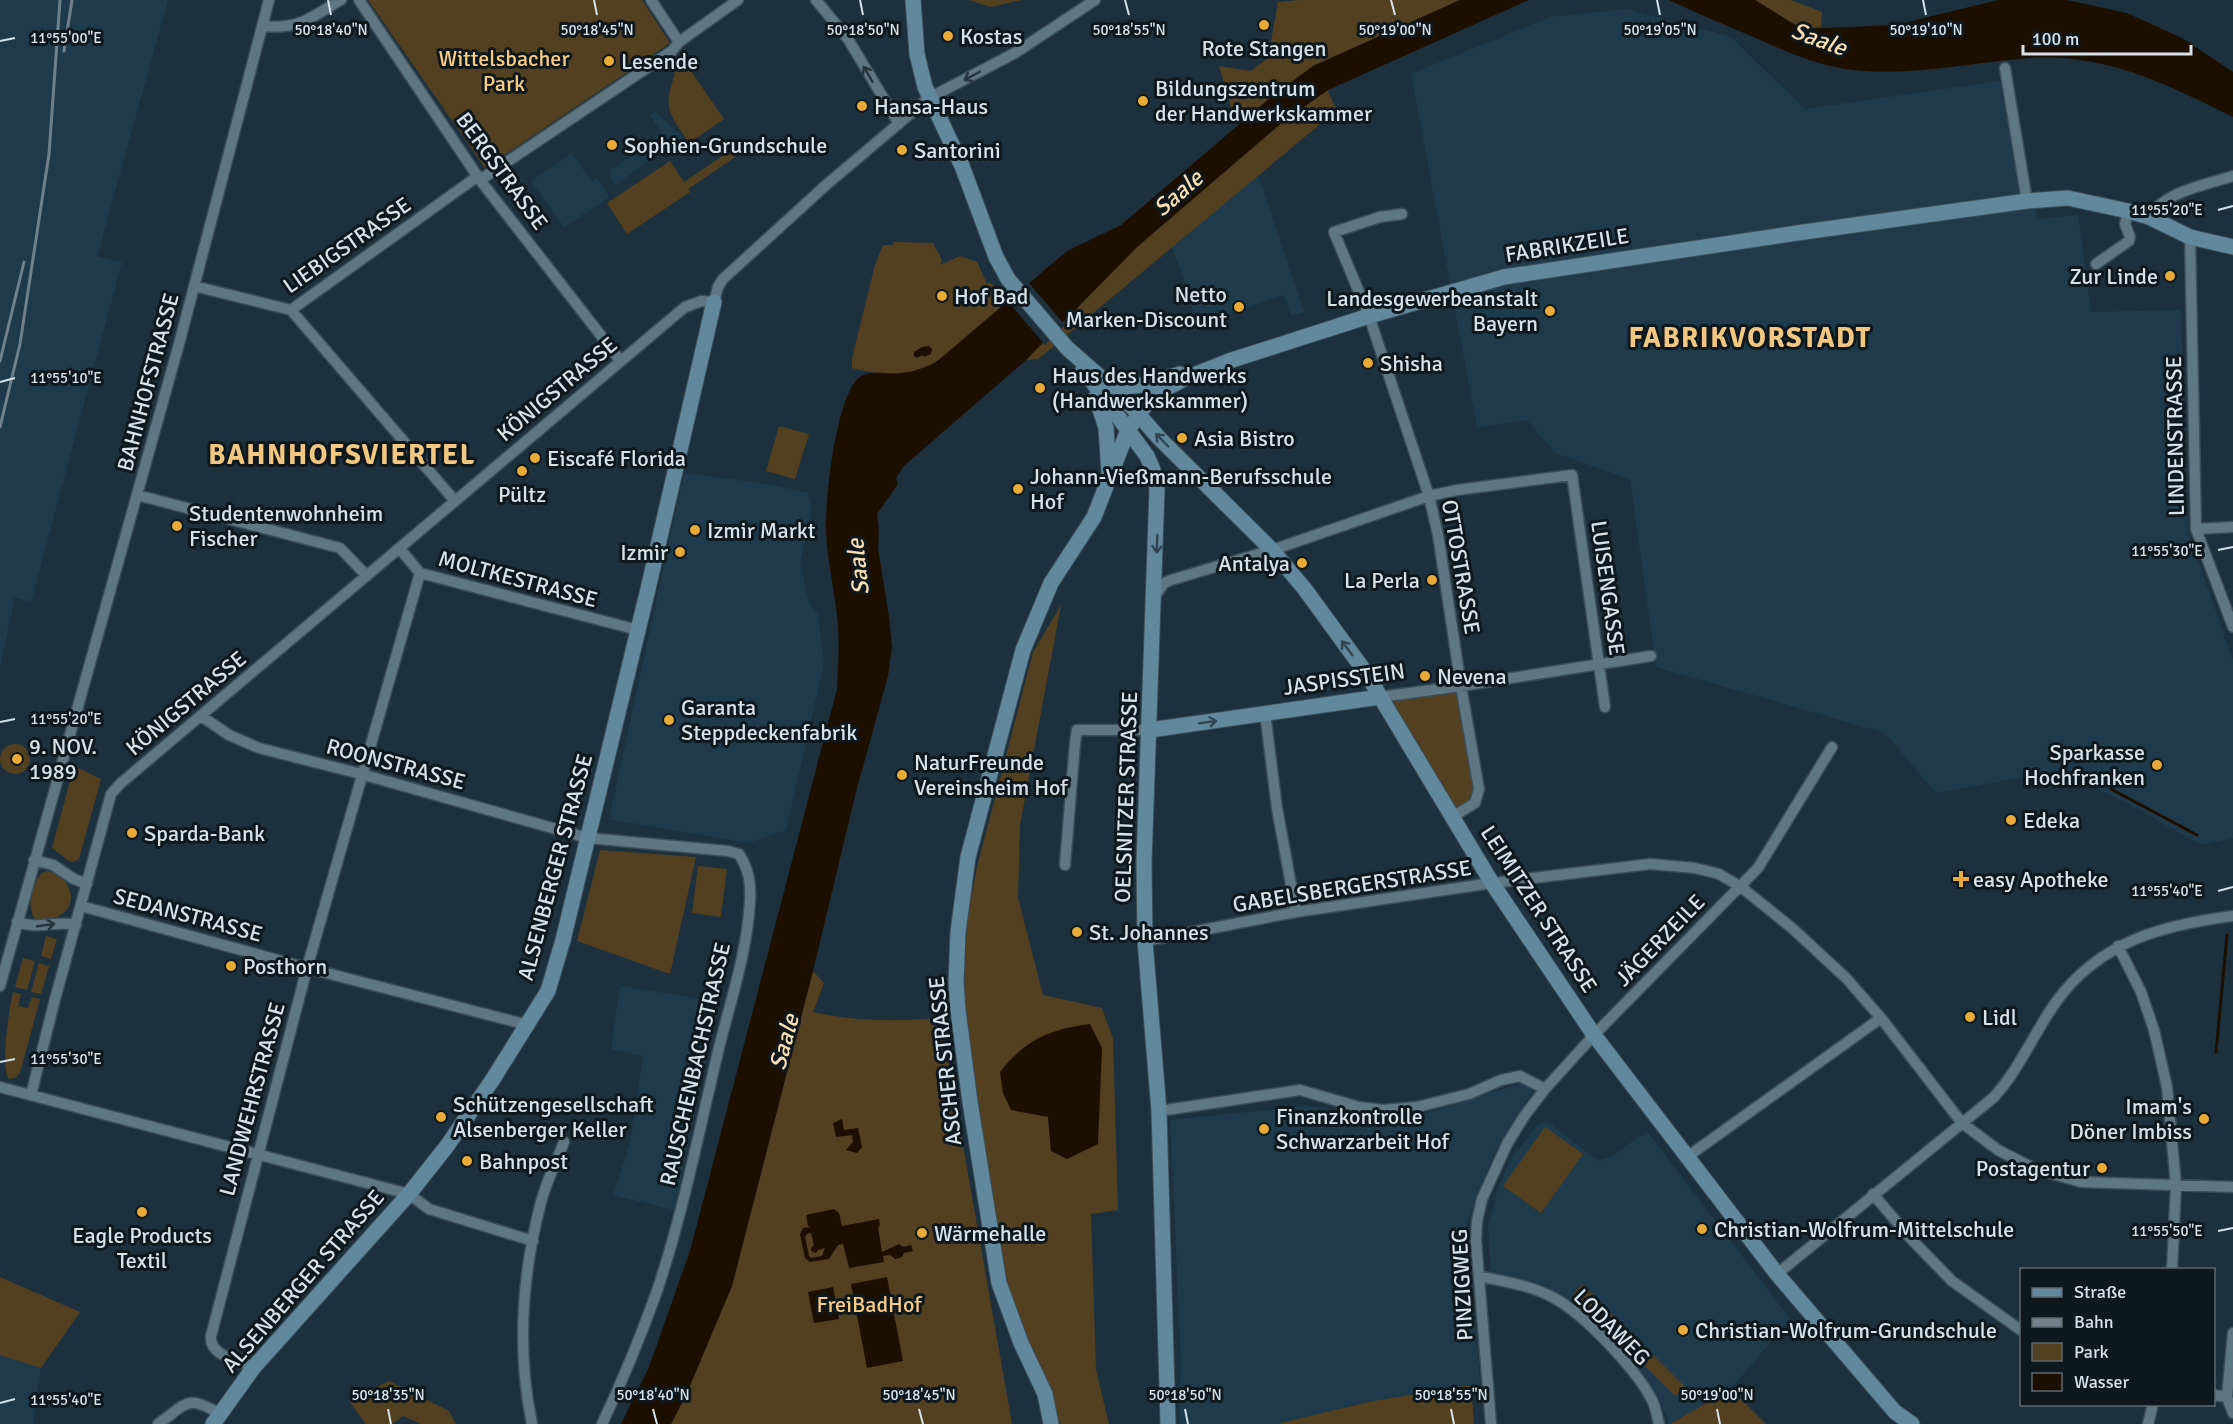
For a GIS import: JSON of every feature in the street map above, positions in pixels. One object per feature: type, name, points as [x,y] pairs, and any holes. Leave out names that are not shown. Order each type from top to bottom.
[{"type":"street","name":"BAHNHOFSTRASSE","points":[[0,986],[137,495],[269,0]]},
{"type":"street","points":[[262,26],[282,28],[292,26],[309,20],[341,0]]},
{"type":"street","name":"BERGSTRASSE","points":[[359,0],[479,178],[620,360]]},
{"type":"street","points":[[651,0],[679,42]]},
{"type":"street","name":"LIEBIGSTRASSE","points":[[194,286],[291,310],[479,178],[672,51],[679,42],[738,0]]},
{"type":"street","points":[[816,0],[848,39],[899,124]]},
{"type":"street","points":[[914,0],[913,18],[917,54],[929,99],[962,166],[996,256],[1014,288],[1063,343],[1087,375]]},
{"type":"street","points":[[714,302],[717,287],[723,279],[826,185],[929,99],[1015,53],[1095,0]]},
{"type":"street","points":[[2006,68],[2027,201]]},
{"type":"street","points":[[2149,217],[2152,211],[2167,200],[2233,176]]},
{"type":"street","name":"FABRIKZEILE","points":[[1128,430],[1138,413],[1156,394],[1229,361],[1369,316],[1504,277],[2027,201],[2068,198],[2149,217],[2190,237],[2233,247]]},
{"type":"street","points":[[2096,264],[2129,241],[2130,237],[2125,224],[2128,211]]},
{"type":"street","name":"OTTOSTRASSE","points":[[1402,214],[1380,217],[1334,232],[1369,316],[1429,496],[1438,535],[1479,789],[1475,803],[1452,817]]},
{"type":"street","name":"LINDENSTRASSE","points":[[2190,237],[2196,529],[2233,627]]},
{"type":"street","name":"KÖNIGSTRASSE","points":[[31,1095],[111,794],[620,360],[685,307],[702,301],[714,302]]},
{"type":"street","name":"ALSENBERGER STRASSE","points":[[158,1424],[192,1402],[200,1402],[217,1419],[255,1367],[409,1194],[453,1137],[548,991],[588,838],[714,302]]},
{"type":"street","points":[[291,310],[455,501]]},
{"type":"street","name":"LEIMITZER STRASSE","points":[[1063,343],[1138,413],[1159,438],[1272,550],[1304,588],[1366,673],[1492,883],[1594,1035],[1777,1274],[1895,1412],[1912,1424]]},
{"type":"street","points":[[1104,379],[1119,387],[1129,387],[1229,361]]},
{"type":"street","name":"OELSNITZER STRASSE","points":[[1087,375],[1150,463],[1157,489],[1144,862],[1145,941],[1159,1111],[1168,1424]]},
{"type":"street","name":"ASCHER STRASSE","points":[[1087,375],[1103,415],[1109,443],[1110,468],[1104,495]]},
{"type":"street","name":"ASCHER STRASSE","points":[[1051,1424],[1045,1394],[1021,1343],[999,1283],[958,1010],[956,983],[958,932],[968,857],[1023,650],[1051,583],[1085,533],[1104,495],[1128,430]]},
{"type":"street","name":"LUISENGASSE","points":[[1429,496],[1572,475],[1605,707]]},
{"type":"street","points":[[137,495],[340,548],[367,576]]},
{"type":"street","points":[[1155,596],[1164,583],[1171,580],[1272,550],[1429,496]]},
{"type":"street","points":[[2196,529],[2233,527]]},
{"type":"street","name":"MOLTKESTRASSE","points":[[400,549],[420,573],[638,630]]},
{"type":"street","name":"LANDWEHRSTRASSE","points":[[255,1367],[216,1351],[211,1344],[307,968],[420,573]]},
{"type":"street","name":"JASPISSTEIN","points":[[1150,730],[1461,686],[1651,656]]},
{"type":"street","points":[[1265,713],[1277,808],[1296,912]]},
{"type":"street","name":"ROONSTRASSE","points":[[201,716],[229,735],[259,748],[361,774],[588,838]]},
{"type":"street","points":[[1065,865],[1077,730],[1150,730]]},
{"type":"street","name":"JÄGERZEILE","points":[[1545,1089],[1594,1035],[1758,868],[1832,747]]},
{"type":"street","name":"RAUSCHENBACHSTRASSE","points":[[588,838],[728,851],[739,854],[749,871],[750,880],[750,901],[743,957],[678,1219],[656,1294],[621,1383],[602,1424]]},
{"type":"street","points":[[34,860],[53,865],[74,879],[87,884]]},
{"type":"street","name":"GABELSBERGERSTRASSE","points":[[1145,941],[1296,912],[1492,883],[1650,864],[1695,868],[1719,874],[1741,887],[1831,963],[1881,1018],[1962,1123],[1998,1150],[2035,1169],[2081,1182],[2233,1187]]},
{"type":"street","name":"SEDANSTRASSE","points":[[81,906],[528,1025]]},
{"type":"street","points":[[1777,1274],[1993,1098],[2005,1085],[2056,1002],[2077,976],[2118,946],[2165,928],[2233,916]]},
{"type":"street","points":[[17,922],[32,926],[63,923],[76,925]]},
{"type":"street","points":[[2118,946],[2141,992],[2154,1030],[2167,1087],[2176,1185],[2172,1268]]},
{"type":"street","points":[[1687,1157],[1881,1018]]},
{"type":"street","points":[[1159,1111],[1300,1090],[1359,1107],[1383,1110],[1417,1107],[1469,1094],[1501,1080],[1520,1076],[1545,1089]]},
{"type":"street","points":[[0,1087],[409,1194],[429,1209],[533,1241]]},
{"type":"street","name":"PINZIGWEG","points":[[1491,1424],[1477,1221],[1482,1199],[1507,1144],[1545,1089]]},
{"type":"street","points":[[532,1424],[524,1383],[524,1295],[540,1204],[564,1142]]},
{"type":"street","points":[[1873,1194],[1952,1281],[2020,1330]]},
{"type":"street","name":"LODAWEG","points":[[1479,1276],[1529,1287],[1555,1298],[1583,1320],[1621,1358],[1640,1382],[1653,1402],[1659,1424]]},
{"type":"street","points":[[2233,1333],[2227,1397],[2233,1413]]},
{"type":"street","points":[[2215,1395],[2227,1397]]},
{"type":"street","points":[[2148,1424],[2152,1406]]},
{"type":"shaded area","points":[[0,0],[168,0],[97,257],[122,262],[31,602],[15,597],[0,667]]},
{"type":"shaded area","points":[[1627,9],[1731,37],[1805,109],[2013,79],[2037,220],[2078,214],[2091,312],[2181,310],[2188,533],[2233,660],[2233,838],[2202,845],[2117,798],[2058,771],[1936,793],[1885,733],[1656,667],[1630,479],[1555,453],[1527,420],[1477,428],[1411,74],[1550,17]]},
{"type":"shaded area","points":[[655,111],[689,143],[683,147],[677,141],[615,185],[611,180],[610,170],[661,132],[650,115]]},
{"type":"shaded area","points":[[572,153],[591,181],[597,178],[610,197],[564,227],[531,181]]},
{"type":"shaded area","points":[[1258,175],[1304,312],[1291,316],[1284,295],[1196,325],[1185,282],[1172,248]]},
{"type":"shaded area","points":[[684,473],[768,484],[808,493],[812,510],[800,562],[809,603],[818,614],[824,664],[786,830],[748,843],[609,819]]},
{"type":"shaded area","points":[[620,986],[719,1002],[674,1210],[613,1195],[630,1143],[643,1056],[611,1049]]},
{"type":"shaded area","points":[[1521,1083],[1534,1089],[1493,1155],[1467,1223],[1480,1384],[1373,1401],[1276,1424],[1179,1424],[1181,1362],[1170,1120],[1305,1106],[1411,1118]]},
{"type":"shaded area","points":[[1548,1122],[1598,1161],[1611,1157],[1647,1131],[1790,1319],[1731,1389],[1670,1424],[1658,1397],[1629,1357],[1585,1313],[1562,1294],[1533,1281],[1491,1274],[1488,1225],[1499,1185],[1513,1156],[1538,1124]]},
{"type":"shaded area","points":[[0,1355],[41,1368],[33,1424],[0,1424]]},
{"type":"green space","name":"Wittelsbacher Park","points":[[368,0],[642,0],[670,43],[485,168]]},
{"type":"green space","points":[[969,0],[1023,0],[990,7]]},
{"type":"green space","points":[[1460,0],[1313,66],[1236,124],[1219,66],[1251,71],[1268,58],[1278,2]]},
{"type":"green space","points":[[1755,0],[1791,0],[1822,12],[1821,27],[1802,29]]},
{"type":"green space","points":[[680,55],[724,119],[689,143],[673,118],[669,104],[675,74],[668,63]]},
{"type":"green space","points":[[1327,90],[1337,110],[1038,359],[1026,360],[1137,247],[1284,121]]},
{"type":"green space","points":[[739,145],[744,151],[688,189],[690,192],[627,234],[607,203],[670,161],[684,182]]},
{"type":"green space","name":"Hof Bad","points":[[893,242],[933,243],[942,260],[940,265],[960,256],[977,262],[987,284],[990,282],[1008,301],[952,351],[927,367],[908,373],[892,374],[852,368],[852,358],[875,265],[883,245],[893,245]]},
{"type":"green space","points":[[779,426],[809,434],[795,479],[766,471]]},
{"type":"green space","points":[[1061,605],[1020,825],[1018,898],[1043,995],[1102,1008],[1113,1039],[1118,1210],[1091,1214],[1096,1370],[1109,1424],[1060,1424],[1051,1389],[1027,1339],[1006,1279],[966,1030],[964,990],[967,918],[977,867],[1033,652]],"holes":[[[1048,1117],[1067,1159],[1051,1151]]]},
{"type":"green space","points":[[1460,687],[1478,783],[1473,798],[1453,816],[1381,698]]},
{"type":"green space","points":[[15,744],[21,745],[29,753],[29,765],[21,773],[15,774],[9,773],[1,765],[0,759],[1,753],[9,745]]},
{"type":"green space","points":[[74,766],[101,779],[79,859],[73,862],[52,848]]},
{"type":"green space","points":[[600,850],[696,857],[670,974],[577,941]]},
{"type":"green space","points":[[698,866],[727,869],[721,917],[692,913]]},
{"type":"green space","points":[[46,871],[64,880],[71,897],[69,906],[63,913],[52,918],[36,920],[31,909],[32,894],[37,880]]},
{"type":"green space","points":[[46,936],[57,939],[51,959],[41,956]]},
{"type":"green space","points":[[23,958],[35,961],[27,990],[15,987]]},
{"type":"green space","points":[[39,963],[49,966],[41,994],[31,992]]},
{"type":"green space","name":"FreiBadHof","points":[[813,971],[824,983],[813,1012],[846,1018],[879,1020],[945,1017],[947,1036],[944,1037],[1012,1424],[671,1424],[686,1395],[732,1286]]},
{"type":"green space","points":[[13,992],[21,994],[18,1006],[28,1008],[32,997],[40,999],[20,1073],[15,1078],[9,1079],[6,1073],[5,1051]]},
{"type":"green space","points":[[1545,1127],[1583,1154],[1541,1213],[1503,1186]]},
{"type":"green space","points":[[0,1277],[80,1312],[41,1368],[0,1355]]},
{"type":"green space","points":[[1582,1284],[1685,1387],[1675,1396],[1573,1294]]},
{"type":"green space","points":[[389,1381],[449,1411],[456,1424],[421,1424],[403,1416],[392,1424],[366,1424],[349,1401]]},
{"type":"green space","points":[[1471,1385],[1474,1424],[1276,1424],[1373,1401]]},
{"type":"green space","points":[[1731,1389],[1766,1424],[1670,1424]]},
{"type":"water","name":"Saale","points":[[1460,0],[1529,0],[1328,90],[1284,121],[1137,247],[1026,360],[904,466],[896,478],[898,484],[877,514],[878,548],[892,647],[888,676],[856,792],[813,971],[732,1286],[686,1395],[671,1424],[621,1424],[649,1367],[690,1251],[837,689],[838,625],[828,552],[826,516],[838,425],[852,387],[864,375],[918,370],[935,363],[1067,251],[1121,225],[1270,98],[1313,66]]},
{"type":"water","name":"Saale","points":[[1669,0],[1755,0],[1802,29],[1896,25],[1998,0],[2067,0],[2127,13],[2182,38],[2233,72],[2233,117],[2160,83],[2111,66],[2085,61],[2031,58],[1892,72],[1833,67],[1794,54]]},
{"type":"water","points":[[929,346],[932,349],[931,354],[917,358],[914,356],[914,352]]},
{"type":"water","points":[[1090,1024],[1102,1048],[1098,1144],[1067,1159],[1051,1151],[1048,1117],[1011,1110],[1003,1093],[1000,1072],[1019,1052],[1039,1038],[1063,1029]]},
{"type":"water","points":[[842,1119],[844,1130],[858,1128],[862,1147],[857,1153],[846,1150],[853,1142],[852,1135],[836,1137],[833,1123]]},
{"type":"water","points":[[834,1209],[839,1213],[842,1226],[879,1219],[882,1252],[899,1244],[903,1247],[911,1245],[913,1251],[904,1253],[902,1257],[895,1259],[890,1255],[883,1256],[884,1262],[849,1268],[843,1244],[838,1245],[829,1259],[810,1262],[805,1258],[800,1234],[803,1228],[811,1227],[808,1226],[806,1215]],"holes":[[[811,1233],[814,1245],[811,1251],[816,1253],[825,1248],[822,1256],[811,1258],[809,1256],[805,1237],[807,1234]]]},
{"type":"water","points":[[887,1277],[903,1361],[867,1368],[851,1284]]},
{"type":"water","points":[[833,1287],[839,1319],[814,1323],[808,1292]]},
{"type":"pier","points":[[1027,281],[1065,325],[1045,345],[1006,299]]},
{"type":"waterway","points":[[2111,789],[2197,835]]},
{"type":"waterway","points":[[2216,1052],[2227,935]]},
{"type":"railway","points":[[0,427],[20,344],[49,154],[60,0]]},
{"type":"railway","points":[[64,51],[72,0]]},
{"type":"railway","points":[[0,361],[24,262]]},
{"type":"place","name":"Rote Stangen","points":[[1264,25]]},
{"type":"place","name":"Kostas","points":[[948,36]]},
{"type":"place","name":"Lesende","points":[[609,61]]},
{"type":"place","name":"Bildungszentrum der Handwerkskammer","points":[[1143,101]]},
{"type":"place","name":"Hansa-Haus","points":[[862,106]]},
{"type":"place","name":"Sophien-Grundschule","points":[[612,145]]},
{"type":"place","name":"Santorini","points":[[902,150]]},
{"type":"place","name":"Zur Linde","points":[[2170,276]]},
{"type":"place","name":"Hof Bad","points":[[942,296]]},
{"type":"place","name":"Netto Marken-Discount","points":[[1239,307]]},
{"type":"place","name":"Landesgewerbeanstalt Bayern","points":[[1550,311]]},
{"type":"place","name":"Shisha","points":[[1368,363]]},
{"type":"place","name":"Haus des Handwerks (Handwerkskammer)","points":[[1040,388]]},
{"type":"place","name":"Asia Bistro","points":[[1182,438]]},
{"type":"place","name":"Eiscafé Florida","points":[[535,458]]},
{"type":"place","name":"Pültz","points":[[522,471]]},
{"type":"place","name":"Johann-Vießmann-Berufsschule Hof","points":[[1018,489]]},
{"type":"place","name":"Studentenwohnheim Fischer","points":[[177,526]]},
{"type":"place","name":"Izmir Markt","points":[[695,530]]},
{"type":"place","name":"Izmir","points":[[680,552]]},
{"type":"place","name":"Antalya","points":[[1302,563]]},
{"type":"place","name":"La Perla","points":[[1432,580]]},
{"type":"place","name":"Nevena","points":[[1425,676]]},
{"type":"place","name":"Garanta Steppdeckenfabrik","points":[[669,720]]},
{"type":"place","name":"9. NOV. 1989","points":[[17,759]]},
{"type":"place","name":"Sparkasse Hochfranken","points":[[2157,765]]},
{"type":"place","name":"NaturFreunde Vereinsheim Hof","points":[[902,775]]},
{"type":"place","name":"Edeka","points":[[2011,820]]},
{"type":"place","name":"Sparda-Bank","points":[[132,833]]},
{"type":"place","name":"easy Apotheke","points":[[1961,879]]},
{"type":"place","name":"St. Johannes","points":[[1077,932]]},
{"type":"place","name":"Posthorn","points":[[231,966]]},
{"type":"place","name":"Lidl","points":[[1970,1017]]},
{"type":"place","name":"Schützengesellschaft Alsenberger Keller","points":[[441,1117]]},
{"type":"place","name":"Imam's Döner Imbiss","points":[[2204,1119]]},
{"type":"place","name":"Finanzkontrolle Schwarzarbeit Hof","points":[[1264,1129]]},
{"type":"place","name":"Bahnpost","points":[[467,1161]]},
{"type":"place","name":"Postagentur","points":[[2102,1168]]},
{"type":"place","name":"Eagle Products Textil","points":[[142,1212]]},
{"type":"place","name":"Christian-Wolfrum-Mittelschule","points":[[1702,1229]]},
{"type":"place","name":"Wärmehalle","points":[[922,1233]]},
{"type":"place","name":"Christian-Wolfrum-Grundschule","points":[[1683,1330]]},
{"type":"district","name":"FABRIKVORSTADT","points":[[1750,338]]},
{"type":"district","name":"BAHNHOFSVIERTEL","points":[[342,455]]}]
